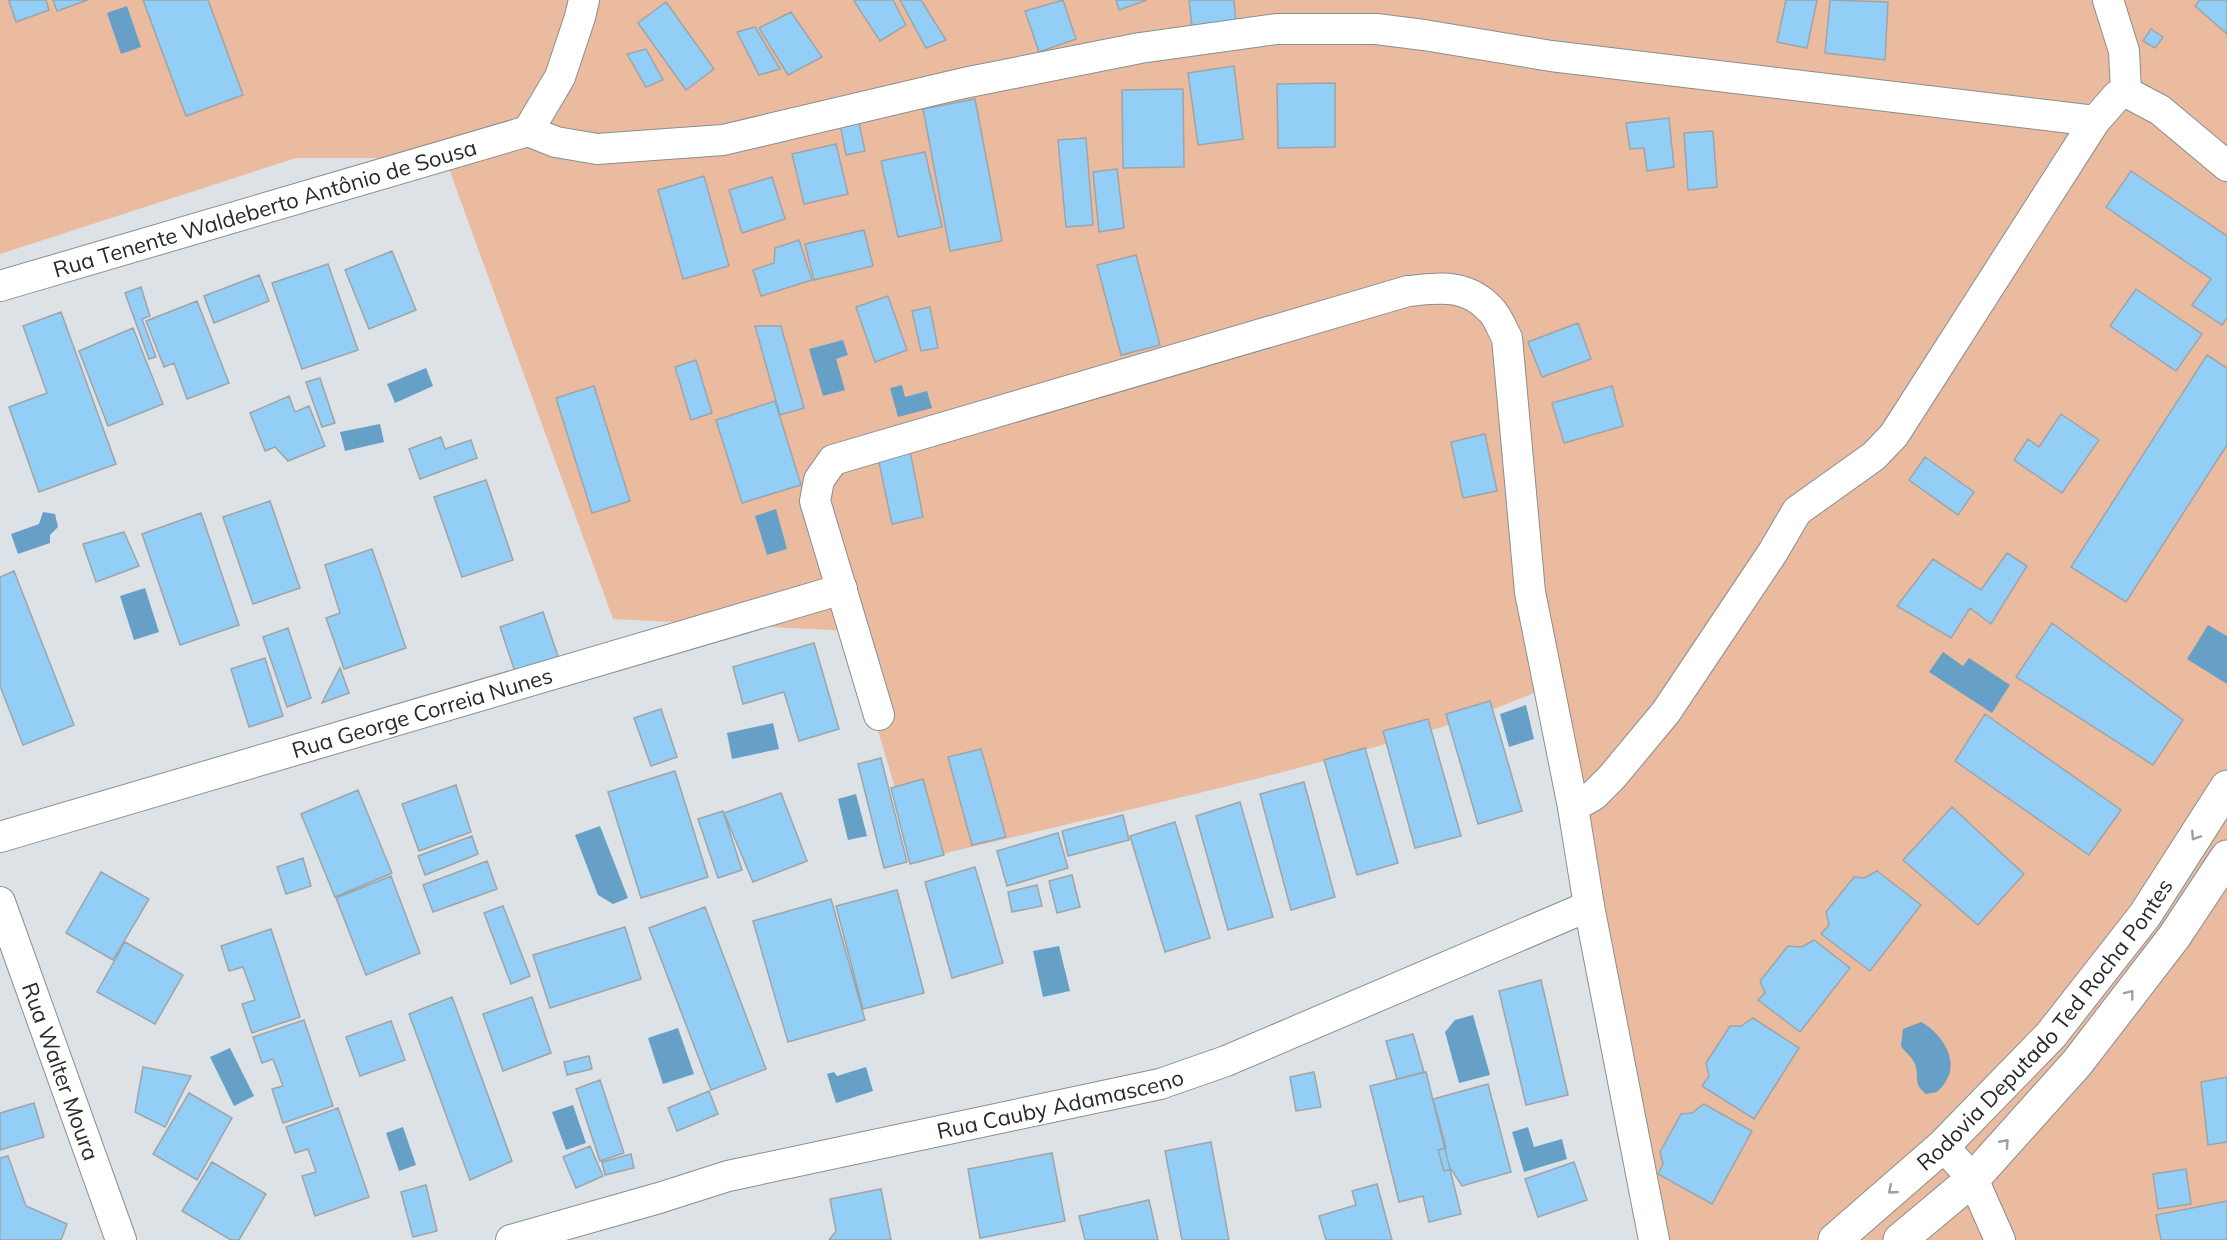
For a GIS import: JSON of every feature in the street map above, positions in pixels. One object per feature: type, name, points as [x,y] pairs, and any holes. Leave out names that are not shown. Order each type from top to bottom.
[{"type":"main road","name":"Rodovia Deputado Ted Rocha Pontes","points":[[1835,1240],[1943,1146],[2051,1035],[2145,915],[2227,787]]},
{"type":"main road","name":"Rodovia Deputado Ted Rocha Pontes","points":[[1900,1240],[1972,1179],[2077,1063],[2174,937],[2227,857]]},
{"type":"street","points":[[584,0],[560,77],[528,131],[556,142],[597,150],[723,140],[964,83],[1117,52],[1277,29],[1376,29],[1412,33],[1551,56],[2095,121]]},
{"type":"street","points":[[2108,0],[2124,51],[2126,92]]},
{"type":"street","points":[[1572,807],[1594,795],[1612,777],[1666,712],[1773,552],[1797,511],[1874,456],[1894,435],[2095,121],[2117,96],[2126,92]]},
{"type":"street","points":[[2126,92],[2160,110],[2227,166]]},
{"type":"street","name":"Rua Tenente Waldeberto Antônio de Sousa","points":[[0,286],[528,131]]},
{"type":"street","points":[[879,715],[815,501],[819,480],[833,460],[1408,291],[1446,288],[1470,293],[1492,311],[1507,338],[1530,592],[1654,1240]]},
{"type":"street","name":"Rua George Correia Nunes","points":[[0,837],[842,589]]},
{"type":"street","name":"Rua Walter Moura","points":[[0,902],[121,1240]]},
{"type":"street","name":"Rua Cauby Adamasceno","points":[[511,1240],[728,1176],[1160,1084],[1226,1061],[1589,906]]},
{"type":"street","points":[[1943,1146],[1972,1179],[2000,1240]]},
{"type":"shaded area","points":[[0,0],[2227,0],[2227,1240],[1639,1240],[1537,692],[1484,713],[1386,744],[1185,796],[916,860],[849,631],[613,619],[445,158],[296,158],[0,254]]},
{"type":"water","points":[[127,6],[141,47],[121,54],[107,13]]},
{"type":"water","points":[[843,340],[848,355],[836,359],[845,390],[823,396],[809,349]]},
{"type":"water","points":[[426,368],[433,386],[395,403],[387,384]]},
{"type":"water","points":[[902,385],[905,397],[927,391],[932,408],[898,417],[890,388]]},
{"type":"water","points":[[380,424],[384,442],[345,451],[340,432]]},
{"type":"water","points":[[776,509],[787,549],[767,555],[755,516]]},
{"type":"water","points":[[43,512],[55,514],[58,527],[50,535],[50,543],[18,554],[11,534],[39,524]]},
{"type":"water","points":[[145,588],[159,632],[134,640],[120,596]]},
{"type":"water","points":[[2208,625],[2227,636],[2227,684],[2187,659]]},
{"type":"water","points":[[1943,652],[1963,666],[1969,658],[2010,685],[1992,713],[1929,672]]},
{"type":"water","points":[[1526,705],[1534,739],[1509,747],[1500,714]]},
{"type":"water","points":[[773,723],[779,749],[732,759],[727,733]]},
{"type":"water","points":[[856,794],[867,836],[848,840],[838,799]]},
{"type":"water","points":[[600,826],[628,898],[613,904],[598,895],[575,835]]},
{"type":"water","points":[[1059,946],[1070,991],[1043,997],[1033,951]]},
{"type":"water","points":[[1473,1015],[1490,1075],[1459,1083],[1445,1032],[1455,1020]]},
{"type":"water","points":[[1921,1022],[1941,1039],[1951,1064],[1950,1073],[1943,1085],[1937,1092],[1926,1094],[1917,1082],[1914,1062],[1901,1046],[1903,1029]]},
{"type":"water","points":[[678,1028],[694,1074],[663,1084],[648,1038]]},
{"type":"water","points":[[230,1048],[254,1096],[234,1106],[210,1057]]},
{"type":"water","points":[[866,1067],[873,1091],[836,1103],[827,1074],[834,1072],[837,1076]]},
{"type":"water","points":[[573,1105],[586,1143],[566,1150],[552,1112]]},
{"type":"water","points":[[403,1127],[416,1165],[399,1171],[386,1133]]},
{"type":"water","points":[[1528,1127],[1534,1147],[1562,1139],[1567,1159],[1524,1172],[1512,1132]]},
{"type":"building","points":[[46,0],[49,10],[16,22],[9,1]]},
{"type":"building","points":[[53,0],[88,0],[57,11]]},
{"type":"building","points":[[143,0],[208,0],[243,95],[186,116]]},
{"type":"building","points":[[893,0],[906,25],[880,41],[854,1]]},
{"type":"building","points":[[900,0],[921,0],[946,40],[926,48]]},
{"type":"building","points":[[1063,0],[1076,39],[1039,52],[1025,11]]},
{"type":"building","points":[[1116,0],[1147,0],[1119,10]]},
{"type":"building","points":[[1189,0],[1234,0],[1236,24],[1192,28]]},
{"type":"building","points":[[1786,0],[1817,0],[1807,48],[1777,42]]},
{"type":"building","points":[[1830,0],[1888,2],[1885,60],[1825,53]]},
{"type":"building","points":[[2200,0],[2227,0],[2227,34],[2195,6]]},
{"type":"building","points":[[666,2],[714,69],[686,90],[638,23]]},
{"type":"building","points":[[791,12],[822,57],[788,75],[759,28]]},
{"type":"building","points":[[755,27],[780,69],[759,75],[737,32]]},
{"type":"building","points":[[2151,29],[2163,37],[2155,48],[2143,41]]},
{"type":"building","points":[[646,49],[663,80],[646,87],[627,54]]},
{"type":"building","points":[[1234,66],[1243,139],[1198,145],[1188,73]]},
{"type":"building","points":[[1335,83],[1335,147],[1278,148],[1277,84]]},
{"type":"building","points":[[1183,89],[1184,167],[1123,168],[1122,90]]},
{"type":"building","points":[[975,99],[1002,241],[950,251],[923,109]]},
{"type":"building","points":[[857,114],[865,151],[846,155],[839,118]]},
{"type":"building","points":[[1669,118],[1674,167],[1647,171],[1644,148],[1630,149],[1626,123]]},
{"type":"building","points":[[1713,131],[1717,187],[1688,190],[1684,133]]},
{"type":"building","points":[[1086,138],[1093,225],[1066,227],[1058,140]]},
{"type":"building","points":[[836,144],[848,194],[804,204],[792,154]]},
{"type":"building","points":[[925,152],[942,227],[898,237],[881,161]]},
{"type":"building","points":[[1117,169],[1124,228],[1099,232],[1093,172]]},
{"type":"building","points":[[2131,171],[2227,236],[2227,318],[2222,325],[2192,305],[2211,279],[2106,207]]},
{"type":"building","points":[[704,176],[729,266],[683,279],[658,190]]},
{"type":"building","points":[[772,177],[785,219],[742,233],[729,190]]},
{"type":"building","points":[[864,230],[873,266],[814,280],[805,244]]},
{"type":"building","points":[[799,240],[812,280],[761,296],[753,270],[774,263],[775,248]]},
{"type":"building","points":[[392,251],[416,310],[369,329],[345,270]]},
{"type":"building","points":[[1136,255],[1160,345],[1121,355],[1097,265]]},
{"type":"building","points":[[328,264],[358,350],[302,369],[272,283]]},
{"type":"building","points":[[259,275],[269,301],[214,323],[204,296]]},
{"type":"building","points":[[141,287],[150,316],[142,319],[156,357],[149,359],[125,293]]},
{"type":"building","points":[[2136,289],[2202,334],[2176,371],[2110,326]]},
{"type":"building","points":[[888,296],[907,350],[875,362],[856,307]]},
{"type":"building","points":[[197,301],[229,383],[187,399],[174,363],[164,367],[146,321]]},
{"type":"building","points":[[930,307],[938,348],[921,351],[912,311]]},
{"type":"building","points":[[61,312],[116,464],[39,492],[9,407],[47,393],[23,326]]},
{"type":"building","points":[[1578,323],[1591,359],[1542,377],[1528,342]]},
{"type":"building","points":[[755,326],[781,326],[804,408],[780,415]]},
{"type":"building","points":[[133,328],[163,404],[108,426],[79,351]]},
{"type":"building","points":[[2207,355],[2227,368],[2227,445],[2126,602],[2071,567]]},
{"type":"building","points":[[696,360],[712,413],[691,420],[675,367]]},
{"type":"building","points":[[320,378],[335,423],[322,427],[306,382]]},
{"type":"building","points":[[594,386],[630,501],[592,513],[556,398]]},
{"type":"building","points":[[1612,386],[1623,426],[1564,443],[1552,403]]},
{"type":"building","points":[[289,396],[295,412],[309,406],[325,446],[288,461],[275,447],[265,451],[250,413]]},
{"type":"building","points":[[775,401],[801,485],[742,503],[716,420]]},
{"type":"building","points":[[2061,414],[2099,440],[2062,493],[2014,460],[2028,439],[2039,447]]},
{"type":"building","points":[[1485,434],[1497,491],[1463,498],[1451,442]]},
{"type":"building","points":[[441,437],[445,449],[471,440],[477,458],[420,479],[409,449]]},
{"type":"building","points":[[909,446],[923,517],[892,524],[877,453]]},
{"type":"building","points":[[1925,457],[1974,492],[1958,515],[1909,480]]},
{"type":"building","points":[[486,480],[513,560],[462,577],[434,497]]},
{"type":"building","points":[[270,501],[300,588],[253,604],[223,517]]},
{"type":"building","points":[[201,513],[239,625],[180,645],[142,534]]},
{"type":"building","points":[[124,532],[139,566],[96,582],[83,544]]},
{"type":"building","points":[[372,549],[406,648],[344,669],[326,618],[340,613],[325,565]]},
{"type":"building","points":[[2007,553],[2027,566],[1991,624],[1970,608],[1951,638],[1897,606],[1933,559],[1981,590]]},
{"type":"building","points":[[14,571],[74,725],[23,745],[0,686],[0,577]]},
{"type":"building","points":[[543,612],[560,662],[517,678],[500,627]]},
{"type":"building","points":[[2052,623],[2183,720],[2153,765],[2016,677]]},
{"type":"building","points":[[288,628],[311,698],[287,707],[263,637]]},
{"type":"building","points":[[814,643],[839,729],[799,741],[784,692],[743,704],[733,667]]},
{"type":"building","points":[[265,658],[283,716],[249,727],[231,669]]},
{"type":"building","points":[[340,668],[349,693],[322,703]]},
{"type":"building","points":[[1490,701],[1522,811],[1478,824],[1446,714]]},
{"type":"building","points":[[661,709],[677,757],[651,766],[634,718]]},
{"type":"building","points":[[1985,714],[2121,810],[2089,855],[1955,761]]},
{"type":"building","points":[[1428,719],[1461,836],[1415,848],[1383,731]]},
{"type":"building","points":[[1365,748],[1398,863],[1357,875],[1324,760]]},
{"type":"building","points":[[981,749],[1006,837],[972,845],[948,757]]},
{"type":"building","points":[[881,758],[907,862],[884,868],[858,764]]},
{"type":"building","points":[[675,771],[708,877],[641,898],[608,792]]},
{"type":"building","points":[[923,779],[944,855],[910,864],[891,788]]},
{"type":"building","points":[[1304,782],[1335,897],[1291,910],[1260,794]]},
{"type":"building","points":[[456,785],[471,832],[419,851],[402,804]]},
{"type":"building","points":[[358,790],[392,873],[335,897],[301,814]]},
{"type":"building","points":[[781,793],[807,861],[753,882],[724,813]]},
{"type":"building","points":[[1240,802],[1273,917],[1228,930],[1196,816]]},
{"type":"building","points":[[1952,807],[2024,874],[1978,925],[1903,860]]},
{"type":"building","points":[[723,811],[742,870],[718,878],[698,819]]},
{"type":"building","points":[[1123,815],[1129,840],[1068,856],[1062,831]]},
{"type":"building","points":[[1175,822],[1210,938],[1165,952],[1130,836]]},
{"type":"building","points":[[1058,833],[1068,868],[1007,886],[997,851]]},
{"type":"building","points":[[472,836],[478,854],[425,875],[418,856]]},
{"type":"building","points":[[303,858],[311,886],[286,894],[277,867]]},
{"type":"building","points":[[487,861],[497,889],[433,912],[423,885]]},
{"type":"building","points":[[975,867],[1003,963],[952,978],[925,882]]},
{"type":"building","points":[[1877,871],[1921,905],[1870,971],[1821,934],[1829,925],[1826,912],[1854,877],[1864,878]]},
{"type":"building","points":[[101,872],[149,899],[113,960],[66,933]]},
{"type":"building","points":[[1072,875],[1080,907],[1057,913],[1049,881]]},
{"type":"building","points":[[391,876],[420,953],[366,975],[336,898]]},
{"type":"building","points":[[1037,885],[1042,906],[1012,912],[1008,892]]},
{"type":"building","points":[[897,890],[924,993],[863,1009],[836,906]]},
{"type":"building","points":[[831,899],[865,1020],[788,1042],[753,921]]},
{"type":"building","points":[[503,906],[530,976],[511,984],[484,913]]},
{"type":"building","points":[[705,907],[766,1069],[711,1090],[649,928]]},
{"type":"building","points":[[625,927],[641,979],[550,1008],[533,955]]},
{"type":"building","points":[[271,929],[300,1017],[252,1033],[242,1004],[255,1000],[243,967],[229,971],[221,946]]},
{"type":"building","points":[[1814,940],[1850,968],[1800,1032],[1758,1000],[1765,993],[1760,981],[1788,946],[1802,947]]},
{"type":"building","points":[[125,942],[183,975],[155,1024],[97,992]]},
{"type":"building","points":[[1541,980],[1568,1095],[1526,1105],[1499,991]]},
{"type":"building","points":[[452,997],[512,1161],[470,1180],[409,1014]]},
{"type":"building","points":[[532,997],[551,1053],[503,1071],[483,1014]]},
{"type":"building","points":[[1753,1018],[1799,1048],[1754,1119],[1702,1086],[1709,1076],[1706,1063],[1730,1026],[1741,1026]]},
{"type":"building","points":[[304,1020],[333,1106],[283,1123],[272,1089],[283,1086],[273,1059],[262,1063],[253,1037]]},
{"type":"building","points":[[391,1021],[405,1060],[360,1076],[346,1037]]},
{"type":"building","points":[[1413,1034],[1424,1072],[1397,1079],[1386,1041]]},
{"type":"building","points":[[589,1056],[592,1069],[567,1075],[564,1062]]},
{"type":"building","points":[[143,1067],[191,1076],[165,1127],[135,1112]]},
{"type":"building","points":[[1314,1072],[1321,1107],[1296,1111],[1290,1077]]},
{"type":"building","points":[[1426,1072],[1461,1214],[1429,1222],[1423,1196],[1399,1202],[1370,1086]]},
{"type":"building","points":[[2227,1077],[2227,1142],[2208,1145],[2201,1082]]},
{"type":"building","points":[[600,1080],[624,1153],[600,1161],[576,1089]]},
{"type":"building","points":[[1488,1084],[1511,1172],[1462,1186],[1451,1169],[1444,1171],[1438,1150],[1446,1148],[1433,1099]]},
{"type":"building","points":[[709,1091],[718,1114],[677,1131],[668,1108]]},
{"type":"building","points":[[189,1093],[232,1118],[197,1180],[153,1154]]},
{"type":"building","points":[[34,1103],[44,1137],[0,1150],[0,1113]]},
{"type":"building","points":[[1704,1104],[1752,1131],[1712,1204],[1658,1174],[1663,1164],[1660,1152],[1681,1114],[1692,1113]]},
{"type":"building","points":[[338,1108],[369,1197],[315,1216],[302,1176],[316,1172],[308,1149],[295,1153],[286,1127]]},
{"type":"building","points":[[1211,1142],[1229,1240],[1182,1240],[1165,1151]]},
{"type":"building","points":[[590,1146],[603,1176],[576,1188],[563,1157]]},
{"type":"building","points":[[1052,1153],[1065,1221],[980,1238],[968,1169]]},
{"type":"building","points":[[631,1154],[634,1168],[605,1175],[602,1162]]},
{"type":"building","points":[[8,1156],[26,1206],[67,1224],[61,1240],[0,1240],[0,1158]]},
{"type":"building","points":[[212,1162],[266,1194],[239,1240],[231,1240],[182,1211]]},
{"type":"building","points":[[1574,1162],[1587,1200],[1538,1217],[1525,1179]]},
{"type":"building","points":[[2186,1169],[2191,1204],[2158,1209],[2153,1174]]},
{"type":"building","points":[[1377,1184],[1392,1240],[1326,1240],[1319,1216],[1356,1205],[1352,1191]]},
{"type":"building","points":[[426,1185],[437,1231],[413,1237],[401,1192]]},
{"type":"building","points":[[881,1189],[891,1240],[829,1240],[836,1231],[830,1199]]},
{"type":"building","points":[[1149,1200],[1158,1240],[1085,1240],[1079,1216]]},
{"type":"building","points":[[2227,1201],[2227,1240],[2161,1240],[2156,1215]]}]
